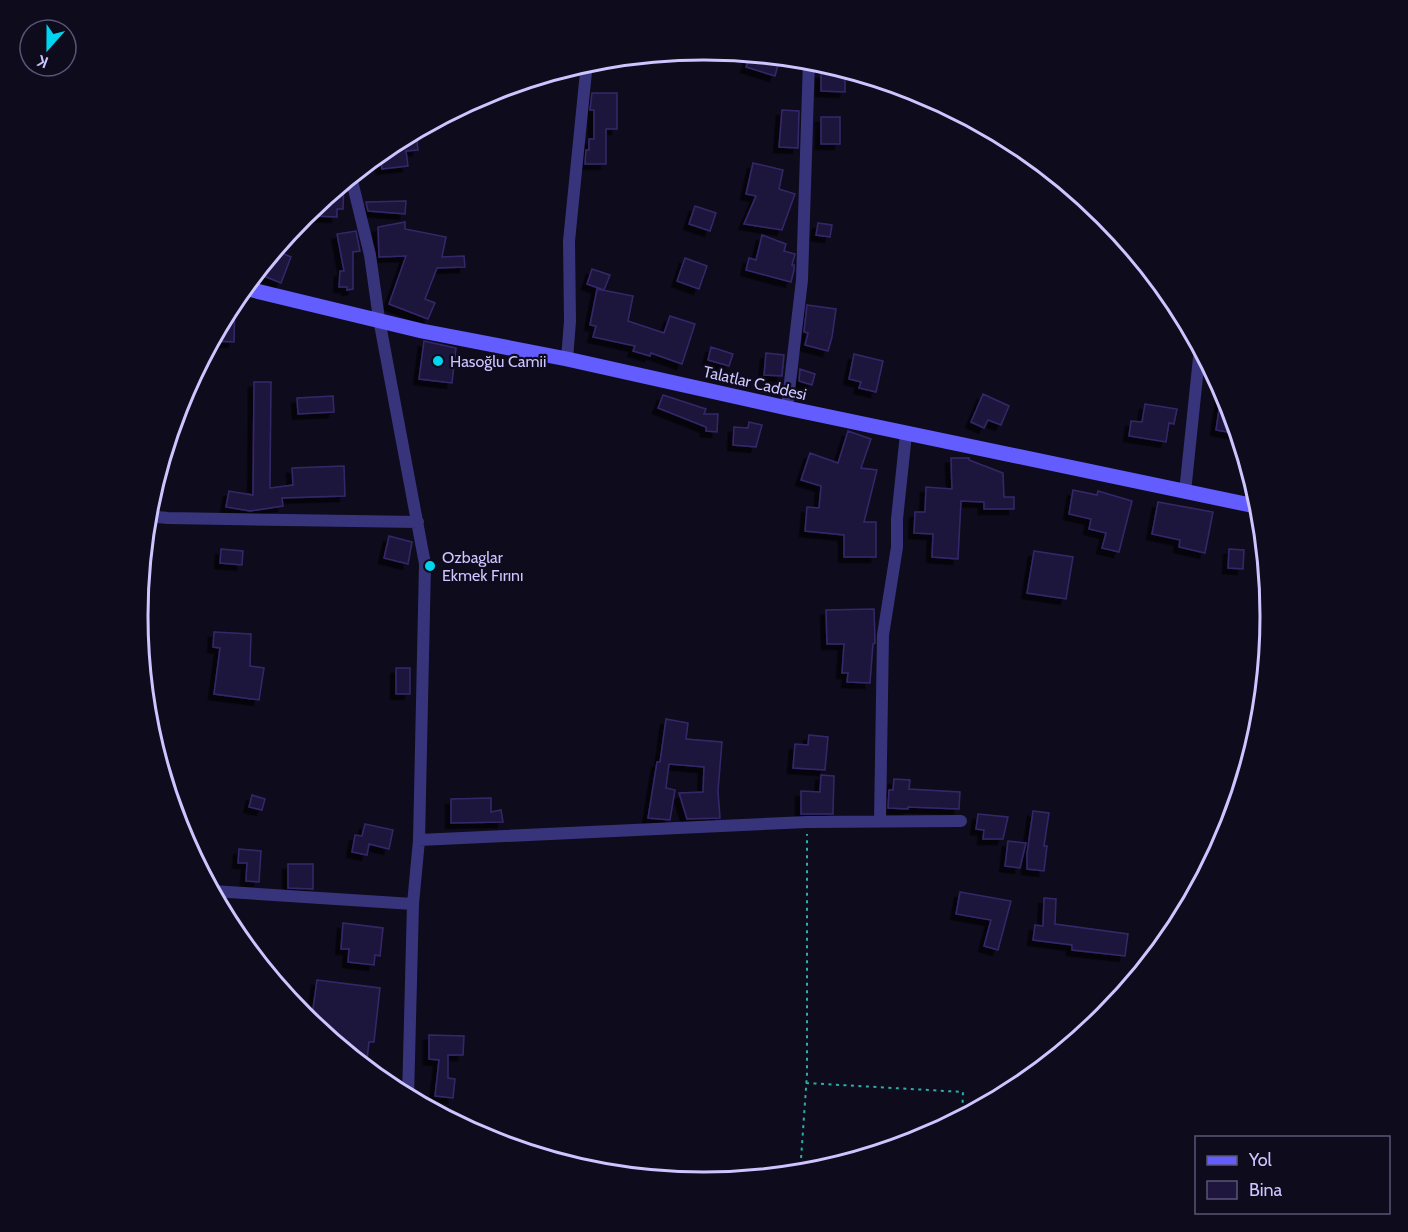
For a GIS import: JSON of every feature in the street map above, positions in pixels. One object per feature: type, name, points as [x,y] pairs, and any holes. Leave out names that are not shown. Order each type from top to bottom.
[{"type":"street","points":[[787,408],[802,280],[808,70]]},
{"type":"street","points":[[567,358],[570,321],[569,241],[586,73]]},
{"type":"street","points":[[353,185],[370,255],[379,319],[425,564],[419,840],[413,904],[408,1087]]},
{"type":"street","name":"Talatlar Caddesi","points":[[254,290],[422,331],[567,358],[906,434],[1248,505]]},
{"type":"street","points":[[1185,492],[1199,362]]},
{"type":"street","points":[[880,821],[883,635],[897,547],[897,519],[906,434]]},
{"type":"street","points":[[157,517],[418,522]]},
{"type":"street","points":[[419,840],[807,822],[961,821]]},
{"type":"street","points":[[221,892],[413,904]]},
{"type":"path","points":[[801,1163],[806,1083],[807,822]]},
{"type":"path","points":[[806,1083],[963,1092],[962,1108]]},
{"type":"building","points":[[748,62],[778,65],[775,76],[746,67]]},
{"type":"building","points":[[821,73],[845,78],[845,92],[821,91]]},
{"type":"building","points":[[592,93],[617,93],[617,129],[606,129],[606,164],[585,164],[589,139],[594,139],[594,110],[590,110]]},
{"type":"building","points":[[782,110],[799,111],[798,148],[779,147]]},
{"type":"building","points":[[821,117],[840,117],[840,144],[821,144]]},
{"type":"building","points":[[417,140],[418,150],[406,151],[408,166],[382,169],[381,164]]},
{"type":"building","points":[[753,163],[783,170],[779,189],[795,194],[782,230],[744,224],[756,196],[746,194]]},
{"type":"building","points":[[344,193],[343,209],[337,209],[337,217],[318,216]]},
{"type":"building","points":[[406,201],[405,214],[368,211],[366,202]]},
{"type":"building","points":[[695,206],[716,213],[710,231],[689,224]]},
{"type":"building","points":[[405,222],[405,229],[446,237],[442,257],[464,256],[465,267],[437,268],[425,299],[435,303],[428,319],[389,304],[406,256],[379,257],[378,227]]},
{"type":"building","points":[[818,223],[832,225],[830,237],[816,235]]},
{"type":"building","points":[[356,231],[360,251],[353,252],[353,289],[347,290],[347,287],[339,287],[340,271],[344,271],[337,234]]},
{"type":"building","points":[[762,235],[786,244],[784,251],[795,254],[791,282],[746,270],[749,258],[756,260]]},
{"type":"building","points":[[283,253],[291,257],[281,283],[264,276]]},
{"type":"building","points":[[685,258],[707,266],[699,289],[677,281]]},
{"type":"building","points":[[592,269],[610,275],[604,290],[587,284]]},
{"type":"building","points":[[597,289],[633,296],[628,321],[664,333],[670,316],[695,324],[682,364],[651,353],[650,356],[633,351],[635,346],[593,337],[596,326],[590,325]]},
{"type":"building","points":[[807,305],[836,309],[828,351],[805,345],[808,333],[804,332]]},
{"type":"building","points":[[235,319],[234,342],[220,341]]},
{"type":"building","name":"Hasoğlu Camii","points":[[424,341],[456,348],[452,383],[419,379]]},
{"type":"building","points":[[711,347],[733,354],[729,366],[708,360]]},
{"type":"building","points":[[766,353],[784,355],[782,376],[764,375]]},
{"type":"building","points":[[854,354],[883,361],[876,392],[859,388],[861,382],[849,379]]},
{"type":"building","points":[[800,369],[815,374],[812,385],[799,381]]},
{"type":"building","points":[[254,382],[271,382],[270,488],[293,485],[292,468],[344,466],[345,496],[282,498],[283,506],[250,511],[226,507],[229,491],[253,495]]},
{"type":"building","points":[[983,394],[1009,406],[1001,425],[988,420],[984,428],[971,422]]},
{"type":"building","points":[[663,395],[706,409],[704,414],[718,414],[717,432],[706,431],[706,427],[658,408]]},
{"type":"building","points":[[333,396],[334,412],[298,414],[297,398]]},
{"type":"building","points":[[1145,404],[1177,409],[1174,424],[1169,423],[1166,442],[1129,436],[1131,421],[1142,422]]},
{"type":"building","points":[[1219,407],[1228,432],[1216,430]]},
{"type":"building","points":[[749,422],[762,425],[756,447],[733,445],[734,427],[748,428]]},
{"type":"building","points":[[848,431],[871,439],[861,468],[877,470],[864,522],[876,522],[876,557],[844,557],[844,535],[805,531],[807,507],[819,508],[821,486],[801,480],[810,453],[838,463]]},
{"type":"building","points":[[951,458],[969,458],[969,460],[1003,473],[1004,497],[1014,497],[1014,509],[984,509],[984,502],[961,501],[958,559],[932,557],[933,534],[914,533],[915,512],[925,512],[926,487],[952,489]]},
{"type":"building","points":[[1073,490],[1097,495],[1098,491],[1132,501],[1119,552],[1102,548],[1106,533],[1089,529],[1091,519],[1069,514]]},
{"type":"building","points":[[1158,502],[1213,512],[1205,553],[1179,547],[1180,540],[1152,534]]},
{"type":"building","points":[[389,536],[412,542],[408,564],[384,558]]},
{"type":"building","points":[[221,549],[243,551],[242,565],[220,563]]},
{"type":"building","points":[[1229,549],[1244,550],[1243,569],[1228,568]]},
{"type":"building","points":[[1034,551],[1073,557],[1066,599],[1027,593]]},
{"type":"building","points":[[874,609],[875,643],[873,644],[870,683],[847,682],[848,673],[842,673],[844,644],[827,644],[826,610]]},
{"type":"building","points":[[214,632],[251,634],[250,666],[264,668],[259,700],[214,694],[220,648],[213,647]]},
{"type":"building","points":[[396,668],[410,668],[410,694],[396,694]]},
{"type":"building","points":[[666,719],[688,723],[686,739],[722,742],[718,791],[720,818],[687,819],[679,793],[703,792],[704,767],[669,764],[666,788],[675,790],[670,820],[648,818]]},
{"type":"building","points":[[809,735],[828,737],[825,770],[793,768],[795,744],[808,745]]},
{"type":"building","points":[[821,775],[834,776],[833,814],[801,814],[801,791],[820,792]]},
{"type":"building","points":[[894,779],[910,780],[909,789],[960,792],[959,809],[888,808],[889,790],[893,790]]},
{"type":"building","points":[[252,795],[265,799],[262,810],[249,807]]},
{"type":"building","points":[[491,798],[491,812],[501,810],[503,822],[451,823],[451,799]]},
{"type":"building","points":[[1033,811],[1049,813],[1044,846],[1047,846],[1044,871],[1027,869]]},
{"type":"building","points":[[978,814],[1008,817],[1003,839],[983,839],[984,830],[976,829]]},
{"type":"building","points":[[365,824],[393,830],[389,849],[369,844],[367,855],[352,852],[355,835],[362,836]]},
{"type":"building","points":[[1008,841],[1026,843],[1020,868],[1005,866]]},
{"type":"building","points":[[239,849],[261,851],[259,882],[246,881],[247,863],[238,863]]},
{"type":"building","points":[[288,864],[313,864],[313,889],[288,888]]},
{"type":"building","points":[[960,892],[1011,901],[998,950],[984,946],[991,920],[956,914]]},
{"type":"building","points":[[1044,898],[1056,899],[1055,924],[1128,934],[1125,956],[1072,950],[1072,945],[1033,940],[1035,925],[1043,926]]},
{"type":"building","points":[[343,923],[383,928],[380,956],[375,955],[374,965],[348,962],[349,949],[341,949]]},
{"type":"building","points":[[317,980],[380,988],[374,1042],[369,1042],[367,1058],[337,1034],[313,1011]]},
{"type":"building","points":[[429,1035],[464,1036],[463,1055],[448,1055],[448,1078],[455,1079],[453,1098],[435,1096],[439,1060],[429,1059]]},
{"type":"place","name":"Hasoğlu Camii","points":[[438,361]]},
{"type":"place","name":"Ozbaglar Ekmek Fırını","points":[[430,566]]}]
